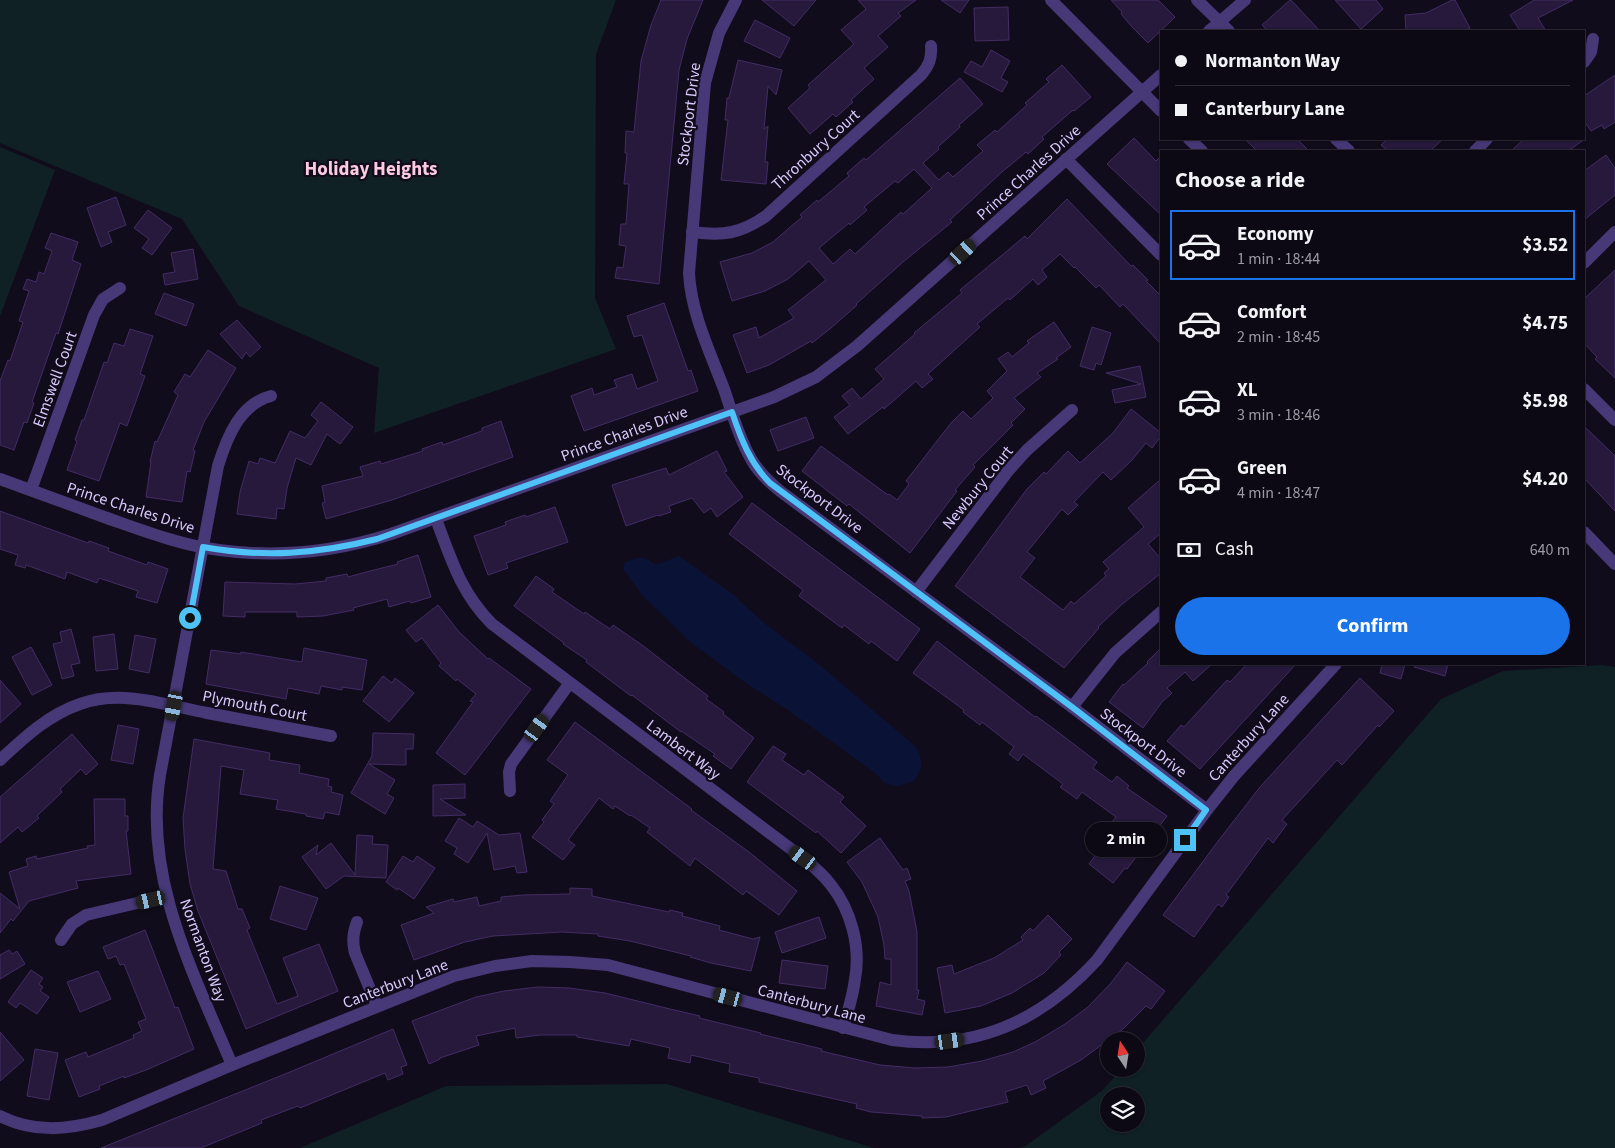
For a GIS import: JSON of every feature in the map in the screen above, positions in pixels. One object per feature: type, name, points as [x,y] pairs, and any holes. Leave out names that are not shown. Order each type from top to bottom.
[{"type":"street","name":"Stockport Drive","points":[[736,0],[719,33],[705,83],[688,273],[691,296],[750,458],[756,468],[770,483],[1072,707],[1206,810]]},
{"type":"street","points":[[1051,0],[1160,110]]},
{"type":"street","points":[[1198,0],[1224,27],[1244,0]]},
{"type":"street","points":[[1585,61],[1591,52],[1593,39]]},
{"type":"street","name":"Thronbury Court","points":[[692,232],[710,234],[732,233],[755,224],[766,216],[921,75],[931,59],[930,46]]},
{"type":"street","name":"Prince Charles Drive","points":[[0,479],[143,531],[203,547],[253,553],[306,552],[377,539],[436,519],[789,391],[816,377],[840,359],[1160,76]]},
{"type":"street","points":[[1190,140],[1201,150]]},
{"type":"street","points":[[1337,140],[1348,150]]},
{"type":"street","points":[[1476,150],[1486,140]]},
{"type":"street","points":[[1066,160],[1160,253]]},
{"type":"street","points":[[1585,262],[1615,232]]},
{"type":"street","name":"Elmswell Court","points":[[31,490],[94,315],[103,299],[120,288]]},
{"type":"street","points":[[1585,390],[1615,420]]},
{"type":"street","name":"Normanton Way","points":[[232,1065],[180,941],[167,896],[158,849],[156,807],[157,792],[218,466],[230,432],[246,410],[254,402],[271,396]]},
{"type":"street","name":"Newbury Court","points":[[916,592],[1013,466],[1027,450],[1072,410]]},
{"type":"street","name":"Lambert Way","points":[[436,519],[459,580],[482,615],[501,632],[569,684],[803,858],[832,885],[848,914],[855,941],[856,978],[843,1028]]},
{"type":"street","points":[[1585,533],[1615,564]]},
{"type":"street","points":[[1072,707],[1115,653],[1160,613]]},
{"type":"street","name":"Canterbury Lane","points":[[0,1116],[36,1128],[52,1129],[85,1125],[102,1120],[232,1065],[454,976],[495,966],[532,961],[570,962],[608,966],[632,971],[843,1028],[908,1042],[950,1041],[995,1031],[1040,1010],[1061,995],[1097,960],[1206,810],[1249,758],[1335,665]]},
{"type":"street","points":[[510,791],[509,772],[511,764],[569,684]]},
{"type":"street","name":"Plymouth Court","points":[[0,760],[43,722],[56,714],[82,703],[112,697],[174,706],[331,736]]},
{"type":"street","points":[[61,940],[72,924],[86,915],[167,896]]},
{"type":"street","points":[[357,922],[354,932],[354,953],[377,1006]]},
{"type":"shaded area","points":[[0,0],[616,0],[596,54],[595,298],[616,349],[374,433],[379,368],[239,306],[182,219],[0,143]]},
{"type":"shaded area","points":[[0,147],[55,170],[0,316]]},
{"type":"shaded area","points":[[1602,665],[1615,667],[1615,1148],[1018,1148],[1024,1147],[1100,1092],[1100,1132],[1145,1132],[1145,1087],[1106,1087],[1113,1078],[1145,1078],[1145,1041],[1441,699],[1503,671]]},
{"type":"shaded area","points":[[667,1084],[874,1148],[300,1148],[446,1086]]},
{"type":"water","points":[[679,556],[735,596],[764,623],[820,665],[916,747],[921,765],[919,773],[913,782],[897,786],[885,783],[875,773],[788,710],[747,684],[689,641],[642,595],[623,569],[625,562],[637,559],[644,558],[654,564]]},
{"type":"building","points":[[661,0],[703,0],[687,39],[679,70],[659,284],[615,278],[617,267],[623,268],[626,246],[619,245],[621,224],[626,224],[629,184],[624,184],[627,153],[625,153],[626,131],[634,132],[641,61],[651,25]]},
{"type":"building","points":[[762,0],[816,0],[794,26]]},
{"type":"building","points":[[858,0],[916,0],[898,13],[901,16],[878,36],[888,47],[864,68],[874,79],[836,117],[833,114],[810,134],[788,108],[810,88],[808,85],[854,44],[841,30],[866,9]]},
{"type":"building","points":[[941,0],[969,0],[960,13]]},
{"type":"building","points":[[1111,0],[1158,0],[1175,17],[1148,43],[1121,14],[1122,12]]},
{"type":"building","points":[[1291,0],[1319,30],[1267,30],[1262,25]]},
{"type":"building","points":[[1335,0],[1376,0],[1383,9],[1361,29]]},
{"type":"building","points":[[1455,0],[1470,28],[1466,30],[1406,30],[1405,15],[1426,13]]},
{"type":"building","points":[[1534,0],[1573,0],[1538,18],[1545,30],[1519,30],[1510,15]]},
{"type":"building","points":[[1008,7],[1009,40],[975,41],[974,8]]},
{"type":"building","points":[[755,20],[790,38],[780,58],[744,41]]},
{"type":"building","points":[[991,50],[1010,61],[1001,78],[1008,82],[1002,92],[964,72],[971,61],[982,67]]},
{"type":"building","points":[[738,60],[782,70],[776,95],[768,86],[764,129],[768,126],[765,162],[768,162],[766,184],[721,180],[728,120],[725,120],[727,98],[729,98]]},
{"type":"building","points":[[1062,65],[1091,97],[1042,137],[1044,139],[1028,154],[1026,152],[1002,172],[950,220],[952,222],[903,262],[831,328],[812,343],[811,341],[769,365],[747,373],[733,335],[756,327],[759,338],[794,318],[788,310],[826,280],[809,261],[788,279],[765,291],[732,301],[720,262],[752,253],[773,242],[802,217],[800,215],[817,200],[818,202],[849,176],[847,173],[864,158],[866,160],[960,78],[983,104],[959,125],[960,127],[923,163],[939,180],[948,172],[953,177],[983,151],[977,145],[995,130],[997,132],[1027,105],[1025,103],[1049,82],[1046,79]],"holes":[[[914,169],[932,188],[903,214],[901,212],[855,254],[850,249],[833,264],[819,248],[849,223],[850,225],[867,210],[864,207],[895,181],[898,183]]]},
{"type":"building","points":[[1615,75],[1615,122],[1604,129],[1602,125],[1591,131],[1585,122],[1585,95]]},
{"type":"building","points":[[1134,138],[1156,161],[1160,157],[1160,214],[1107,164]]},
{"type":"building","points":[[1246,140],[1298,140],[1308,150],[1256,150]]},
{"type":"building","points":[[1386,140],[1442,140],[1431,150],[1387,150],[1381,145]]},
{"type":"building","points":[[1523,140],[1584,140],[1569,150],[1512,150]]},
{"type":"building","points":[[1606,155],[1615,168],[1615,195],[1585,219],[1585,170]]},
{"type":"building","points":[[116,197],[126,225],[108,232],[112,242],[101,247],[87,208]]},
{"type":"building","points":[[1067,199],[1131,266],[1133,265],[1148,280],[1146,281],[1160,295],[1160,343],[1123,304],[1120,307],[1099,285],[1096,288],[1060,254],[1042,270],[1047,277],[1038,285],[1033,279],[1010,300],[1008,298],[977,324],[980,327],[928,374],[933,379],[922,388],[916,381],[884,409],[883,407],[848,434],[834,417],[850,405],[842,396],[852,388],[861,399],[884,379],[875,369],[962,293],[960,290],[1025,236],[1027,239]]},
{"type":"building","points":[[148,210],[172,228],[152,255],[142,248],[149,239],[134,228]]},
{"type":"building","points":[[51,233],[78,242],[72,260],[81,264],[58,334],[56,333],[32,402],[34,403],[27,423],[24,422],[14,450],[0,445],[0,381],[8,360],[10,361],[23,322],[19,321],[29,291],[23,289],[27,279],[36,282],[39,272],[44,274],[52,251],[45,248]]},
{"type":"building","points":[[193,249],[198,279],[165,285],[163,274],[175,272],[171,253]]},
{"type":"building","points":[[1615,270],[1615,378],[1595,359],[1597,357],[1585,344],[1585,298]]},
{"type":"building","points":[[164,293],[194,304],[186,326],[155,314]]},
{"type":"building","points":[[664,303],[688,371],[691,370],[698,391],[584,431],[571,396],[592,388],[594,395],[617,387],[614,380],[632,374],[637,389],[658,381],[642,335],[634,337],[627,316]]},
{"type":"building","points":[[237,320],[261,347],[250,357],[246,352],[242,359],[220,334]]},
{"type":"building","points":[[1054,322],[1071,347],[1056,358],[1058,359],[1037,373],[1041,377],[1014,398],[1025,409],[1011,423],[1013,425],[973,465],[975,467],[955,490],[957,491],[910,553],[849,504],[847,506],[802,471],[821,446],[897,500],[909,484],[906,481],[951,423],[963,411],[971,419],[993,398],[987,391],[1007,371],[998,359],[1008,352],[1012,357],[1029,343],[1027,341]]},
{"type":"building","points":[[1092,327],[1111,333],[1101,365],[1096,363],[1094,370],[1080,366]]},
{"type":"building","points":[[130,329],[153,336],[140,374],[145,376],[127,426],[120,423],[99,481],[67,470],[77,441],[75,440],[104,362],[107,363],[114,343],[124,346]]},
{"type":"building","points":[[208,350],[236,368],[204,422],[193,450],[195,451],[190,472],[187,471],[182,502],[146,497],[150,462],[155,441],[157,442],[178,395],[174,392],[185,374],[190,377]]},
{"type":"building","points":[[1140,366],[1146,397],[1115,403],[1112,390],[1141,384],[1106,373]]},
{"type":"building","points":[[321,402],[353,427],[340,444],[327,434],[311,465],[296,458],[287,488],[284,509],[277,508],[276,519],[237,514],[240,492],[249,461],[258,464],[260,458],[275,463],[290,431],[305,438],[318,421],[311,415]]},
{"type":"building","points":[[1131,409],[1160,432],[1160,437],[1152,448],[1146,443],[1132,460],[1111,480],[1103,472],[1074,502],[1078,505],[1068,515],[1062,509],[1027,552],[1035,558],[1020,577],[1063,610],[1071,601],[1074,604],[1106,576],[1104,573],[1109,569],[1103,562],[1144,527],[1128,508],[1160,480],[1160,534],[1148,544],[1160,558],[1160,574],[1120,606],[1098,627],[1064,668],[955,586],[1027,489],[1044,472],[1046,474],[1068,451],[1080,463],[1113,433]]},
{"type":"building","points":[[806,417],[814,438],[778,451],[770,430]]},
{"type":"building","points":[[501,421],[513,457],[392,500],[326,519],[322,503],[325,502],[322,486],[363,476],[360,467],[380,461],[381,464],[423,451],[422,449],[442,442],[443,445],[482,431],[482,428]]},
{"type":"building","points":[[1585,427],[1615,456],[1615,511],[1585,479]]},
{"type":"building","points":[[717,451],[727,471],[724,472],[743,497],[717,517],[711,508],[704,513],[692,498],[669,506],[671,512],[626,526],[612,485],[666,468],[669,475]]},
{"type":"building","points":[[752,503],[920,629],[897,661],[871,641],[869,644],[844,625],[842,628],[799,596],[803,590],[729,534]]},
{"type":"building","points":[[555,507],[568,542],[506,563],[508,568],[488,575],[474,536],[506,525],[505,522]]},
{"type":"building","points":[[0,511],[88,543],[89,541],[109,548],[108,551],[147,565],[148,562],[168,569],[157,603],[136,597],[138,591],[99,578],[97,583],[67,572],[65,579],[26,565],[25,568],[15,565],[18,555],[0,549]]},
{"type":"building","points":[[418,555],[431,597],[389,607],[387,599],[353,608],[354,610],[323,616],[297,617],[297,612],[245,612],[245,617],[223,616],[225,582],[295,584],[326,581],[326,578],[347,574],[348,577],[398,564],[397,562]]},
{"type":"building","points":[[536,576],[554,589],[552,592],[584,614],[585,612],[610,629],[613,625],[642,645],[708,696],[706,699],[754,738],[731,769],[713,756],[715,754],[631,696],[586,662],[587,660],[514,606]]},
{"type":"building","points":[[438,605],[459,632],[488,659],[531,689],[465,775],[436,753],[473,702],[470,701],[476,694],[457,679],[456,681],[439,666],[441,663],[422,638],[416,642],[406,630]]},
{"type":"building","points":[[71,629],[80,663],[71,665],[74,676],[62,679],[53,644],[62,642],[60,632]]},
{"type":"building","points":[[114,634],[118,669],[96,671],[93,637]]},
{"type":"building","points":[[135,635],[156,639],[149,673],[129,669]]},
{"type":"building","points":[[937,641],[1035,717],[1097,762],[1093,768],[1112,782],[1117,776],[1129,786],[1127,788],[1167,816],[1127,869],[1125,868],[1113,883],[1089,864],[1116,828],[1111,823],[1116,817],[1082,792],[1077,799],[1060,787],[1063,784],[1023,754],[1018,761],[1009,754],[1014,747],[982,722],[980,725],[963,712],[964,710],[913,673]]},
{"type":"building","points":[[31,647],[52,685],[32,695],[12,657]]},
{"type":"building","points":[[304,648],[367,660],[362,690],[342,687],[342,690],[321,686],[319,694],[288,688],[286,699],[206,684],[211,650],[241,654],[241,652],[302,662]]},
{"type":"building","points":[[1160,649],[1160,665],[1211,665],[1193,681],[1185,672],[1167,688],[1172,693],[1162,702],[1143,728],[1109,702],[1123,684]]},
{"type":"building","points":[[1246,665],[1295,665],[1200,769],[1167,741],[1181,725],[1184,727],[1227,680],[1230,682]]},
{"type":"building","points":[[1382,665],[1405,665],[1401,679],[1380,673]]},
{"type":"building","points":[[1415,665],[1448,665],[1445,676],[1414,667]]},
{"type":"building","points":[[383,676],[392,683],[395,678],[414,693],[389,722],[363,701]]},
{"type":"building","points":[[1360,678],[1394,711],[1379,727],[1378,725],[1342,765],[1337,760],[1282,820],[1287,824],[1273,843],[1268,838],[1226,895],[1229,897],[1222,907],[1218,904],[1194,937],[1163,915],[1260,787]]},
{"type":"building","points":[[0,680],[21,704],[0,723]]},
{"type":"building","points":[[575,722],[749,852],[797,891],[779,915],[746,891],[743,895],[695,858],[690,866],[647,832],[650,828],[615,806],[613,809],[599,798],[568,840],[575,845],[563,860],[532,837],[544,822],[542,820],[554,804],[550,801],[568,775],[547,760]]},
{"type":"building","points":[[118,725],[139,729],[133,764],[111,760]]},
{"type":"building","points":[[373,733],[414,734],[413,749],[406,749],[406,765],[369,764],[395,780],[387,794],[394,798],[385,814],[351,793],[372,756]]},
{"type":"building","points":[[72,734],[98,764],[86,775],[81,769],[60,789],[62,792],[37,816],[39,818],[22,832],[18,827],[0,843],[0,797]]},
{"type":"building","points":[[194,739],[270,753],[269,760],[300,765],[299,773],[329,779],[328,786],[332,787],[331,792],[343,795],[339,815],[325,812],[323,819],[276,809],[278,800],[240,794],[244,770],[221,766],[213,869],[226,871],[238,909],[242,909],[250,928],[247,930],[277,1004],[298,996],[283,958],[319,944],[338,991],[246,1029],[198,911],[190,884],[183,818]]},
{"type":"building","points":[[773,746],[786,754],[782,760],[804,775],[808,770],[844,797],[840,802],[866,826],[841,853],[817,831],[816,833],[747,782]]},
{"type":"building","points":[[465,784],[465,798],[440,799],[466,815],[433,816],[433,785]]},
{"type":"building","points":[[94,799],[125,799],[125,816],[128,816],[128,831],[126,831],[131,874],[76,881],[78,888],[29,901],[13,921],[11,919],[0,933],[0,893],[20,909],[9,872],[28,866],[26,859],[36,856],[37,859],[95,845]]},
{"type":"building","points":[[459,818],[473,827],[477,821],[499,835],[520,833],[527,872],[517,873],[515,866],[494,870],[487,833],[468,863],[454,854],[457,848],[445,841]]},
{"type":"building","points":[[357,835],[373,836],[372,844],[388,845],[386,878],[344,876],[326,889],[302,857],[318,845],[316,855],[331,843],[355,875]]},
{"type":"building","points":[[880,838],[903,870],[907,868],[911,879],[905,881],[909,891],[917,932],[917,990],[919,990],[917,999],[925,1001],[922,1015],[876,1006],[880,982],[891,985],[891,959],[885,959],[878,917],[862,882],[847,862]]},
{"type":"building","points":[[403,856],[413,862],[417,856],[435,868],[414,899],[386,882]]},
{"type":"building","points":[[280,886],[318,898],[306,930],[270,919]]},
{"type":"building","points":[[570,888],[592,889],[592,896],[669,912],[670,910],[683,913],[682,916],[720,926],[719,930],[753,939],[760,937],[751,971],[711,963],[691,956],[630,941],[598,936],[598,934],[562,932],[493,936],[465,942],[414,960],[401,925],[434,913],[426,907],[453,899],[454,902],[477,897],[479,906],[501,901],[501,897],[570,894]]},
{"type":"building","points":[[1048,915],[1072,939],[1059,952],[1061,955],[1044,973],[1012,993],[981,1006],[945,1013],[937,968],[952,965],[954,974],[994,958],[1023,940],[1021,937],[1030,928],[1033,931]]},
{"type":"building","points":[[819,917],[826,938],[782,953],[775,932]]},
{"type":"building","points":[[145,930],[175,1008],[178,1007],[194,1049],[146,1070],[99,1086],[100,1089],[79,1097],[65,1060],[86,1052],[88,1057],[134,1038],[133,1035],[142,1031],[138,1022],[146,1019],[124,964],[120,965],[116,956],[108,959],[103,947]]},
{"type":"building","points":[[9,950],[12,954],[17,951],[25,964],[0,979],[0,955]]},
{"type":"building","points":[[782,960],[828,966],[825,989],[779,983]]},
{"type":"building","points":[[1127,962],[1165,991],[1151,1009],[1146,1006],[1119,1032],[1100,1032],[1100,1046],[1081,1060],[1043,1081],[1046,1088],[1031,1095],[1027,1085],[1005,1092],[1008,1102],[946,1117],[922,1118],[922,1116],[871,1112],[856,1108],[857,1104],[759,1082],[759,1078],[729,1072],[730,1064],[691,1055],[690,1063],[668,1058],[670,1048],[631,1039],[629,1046],[577,1037],[577,1035],[540,1035],[516,1038],[515,1028],[476,1036],[479,1045],[440,1058],[429,1064],[412,1021],[476,997],[504,991],[538,987],[569,988],[605,993],[700,1016],[699,1018],[880,1065],[915,1068],[948,1067],[982,1061],[1013,1052],[1037,1041],[1088,1007],[1111,983]]},
{"type":"building","points":[[31,970],[43,978],[39,984],[43,987],[40,991],[49,997],[37,1014],[20,1003],[16,1008],[8,1002]]},
{"type":"building","points":[[98,971],[111,999],[80,1012],[67,982]]},
{"type":"building","points":[[393,1029],[407,1065],[401,1067],[403,1074],[388,1080],[385,1073],[300,1108],[298,1106],[261,1120],[262,1123],[201,1148],[101,1148],[285,1074]]},
{"type":"building","points":[[0,1032],[24,1060],[0,1081]]},
{"type":"building","points":[[35,1049],[58,1053],[49,1100],[27,1096]]},
{"type":"district","name":"Holiday Heights","points":[[371,168]]},
{"type":"route","points":[[190,618],[203,547],[243,553],[286,554],[329,549],[377,539],[732,412],[750,458],[756,468],[770,483],[1072,707],[1206,810],[1185,840]]}]
